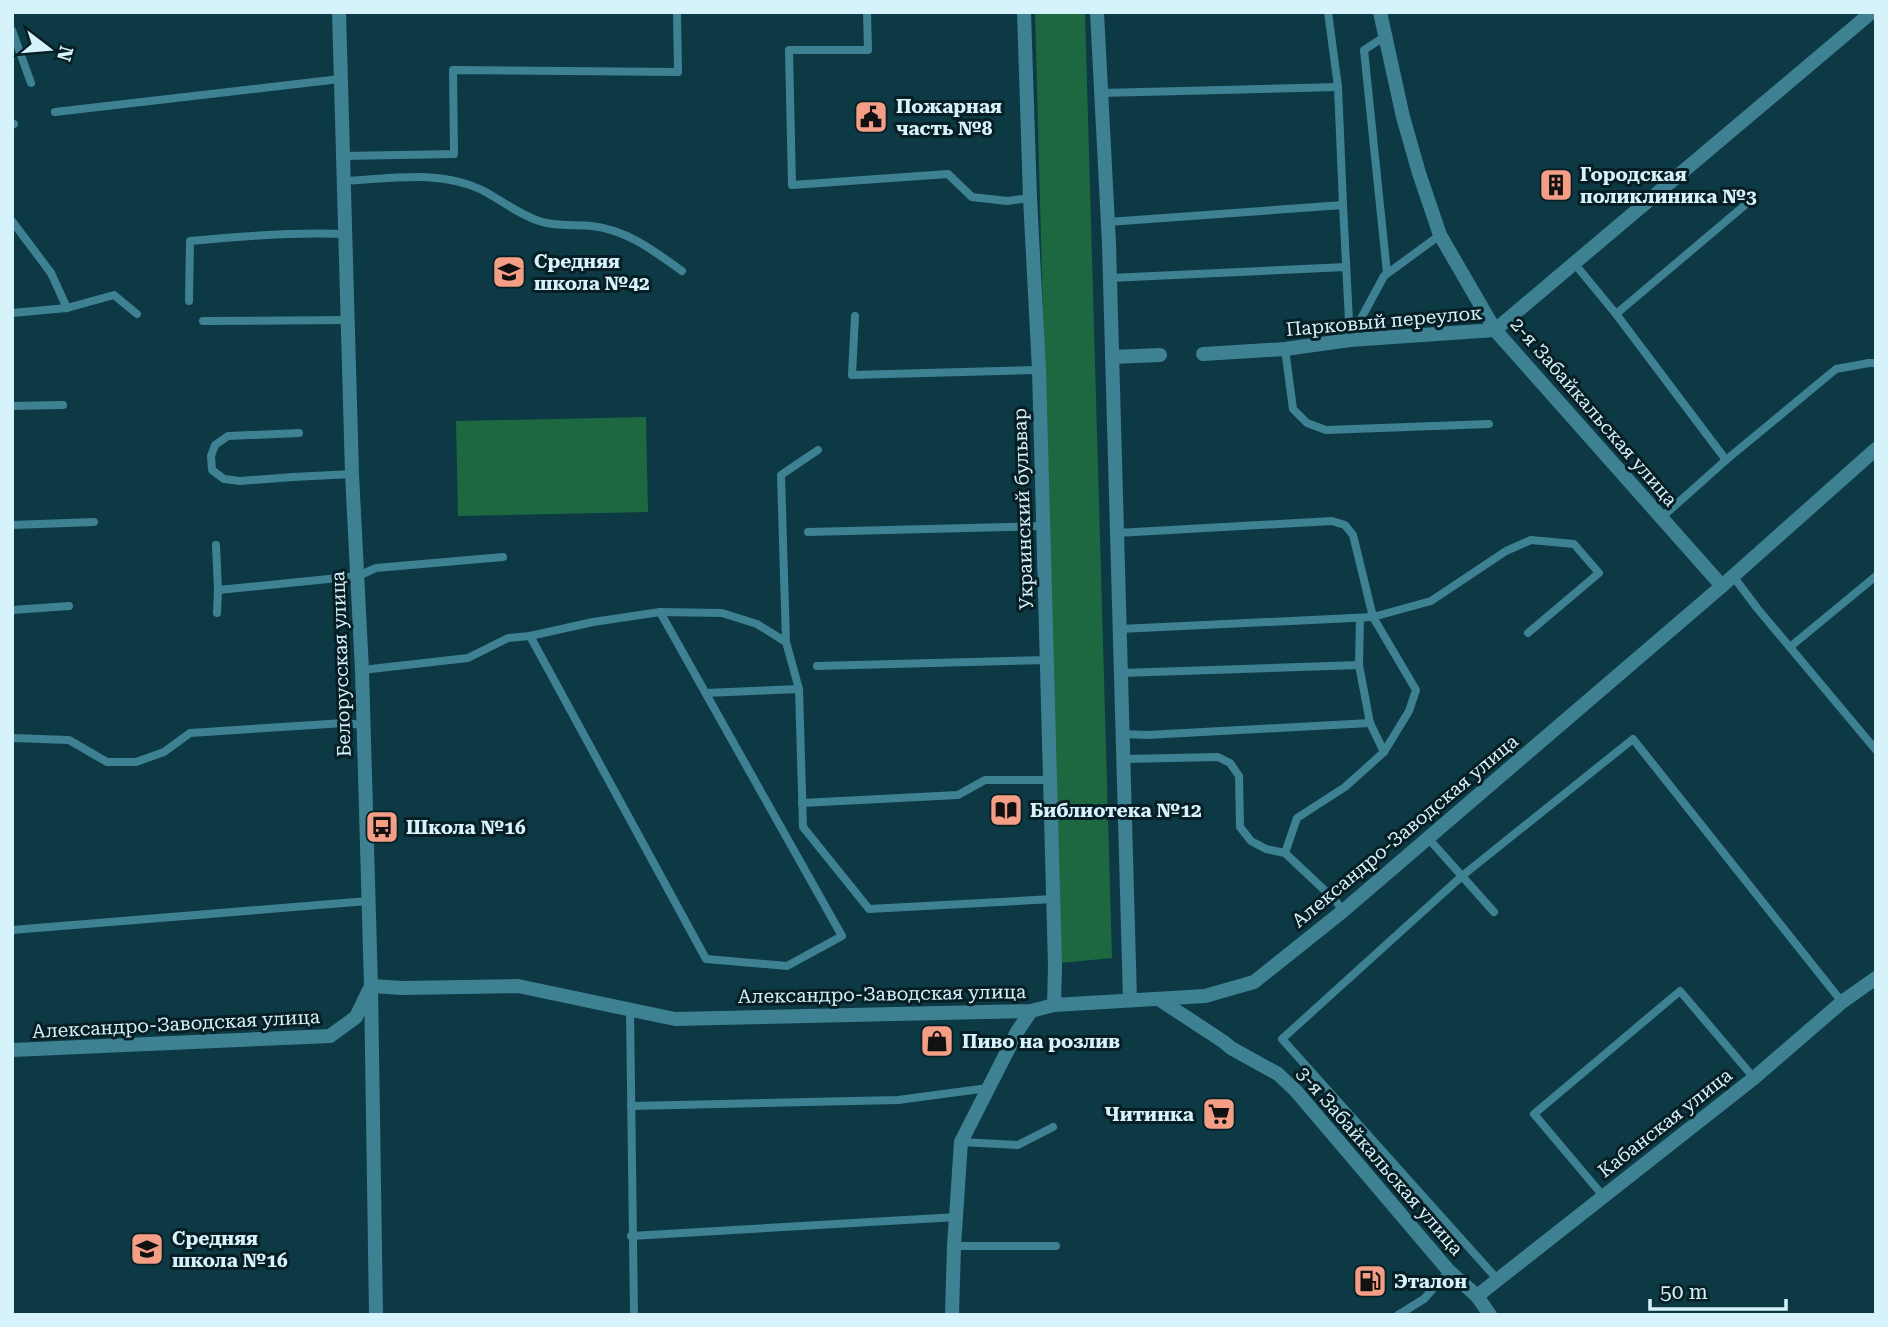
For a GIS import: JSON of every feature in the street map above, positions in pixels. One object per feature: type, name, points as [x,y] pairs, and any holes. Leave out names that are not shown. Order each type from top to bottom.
[{"type":"street","name":"Белорусская улица","points":[[339,12],[352,474],[362,670],[371,986],[376,1315]]},
{"type":"street","name":"Украинский бульвар","points":[[1024,12],[1039,370],[1054,1006]]},
{"type":"street","points":[[1097,12],[1110,278],[1130,1000]]},
{"type":"street","name":"2-я Забайкальская улица","points":[[1380,12],[1403,117],[1440,235],[1495,330],[1661,517],[1727,581]]},
{"type":"street","name":"Парковый переулок","points":[[1203,354],[1495,330],[1872,12]]},
{"type":"street","points":[[1112,357],[1160,355]]},
{"type":"street","name":"Александро-Заводская улица","points":[[12,1050],[330,1037],[356,1017],[371,986],[518,986],[675,1018],[1031,1011],[1054,1006],[1205,996],[1254,982],[1343,911],[1727,581],[1876,449]]},
{"type":"street","name":"Кабанская улица","points":[[1477,1296],[1754,1078],[1842,1002],[1876,978]]},
{"type":"street","name":"3-я Забайкальская улица","points":[[1160,1000],[1231,1048],[1278,1074],[1296,1091],[1449,1271],[1477,1296],[1490,1315]]},
{"type":"street","points":[[952,1315],[961,1142],[1017,1032],[1031,1011]]},
{"type":"lane","points":[[343,156],[454,155],[453,70],[678,72],[677,12]]},
{"type":"lane","points":[[867,12],[868,50],[789,50],[792,185],[948,174],[972,197],[1007,201],[1030,198]]},
{"type":"lane","points":[[1328,12],[1338,87],[1350,340]]},
{"type":"lane","points":[[12,30],[31,83]]},
{"type":"lane","points":[[1384,37],[1364,50],[1387,273]]},
{"type":"lane","points":[[55,112],[341,79]]},
{"type":"lane","points":[[1101,93],[1338,87]]},
{"type":"lane","points":[[344,181],[410,176],[460,182],[481,190],[540,222],[593,226],[623,233],[682,271]]},
{"type":"lane","points":[[1616,314],[1751,200]]},
{"type":"lane","points":[[1108,222],[1343,205]]},
{"type":"lane","points":[[12,221],[51,273],[67,308]]},
{"type":"lane","points":[[189,301],[190,242],[313,233],[345,234]]},
{"type":"lane","points":[[1350,340],[1384,276],[1440,235]]},
{"type":"lane","points":[[1574,263],[1726,460]]},
{"type":"lane","points":[[1110,278],[1346,267]]},
{"type":"lane","points":[[12,313],[67,308],[114,295],[137,314]]},
{"type":"lane","points":[[855,316],[852,375],[1039,370]]},
{"type":"lane","points":[[203,321],[348,320]]},
{"type":"lane","points":[[1285,349],[1293,409],[1307,423],[1326,430],[1489,424]]},
{"type":"lane","points":[[1661,517],[1836,369],[1876,363]]},
{"type":"lane","points":[[12,406],[63,405]]},
{"type":"lane","points":[[299,433],[228,436],[215,445],[211,456],[212,470],[224,479],[240,481],[352,474]]},
{"type":"lane","points":[[818,450],[780,475],[786,642],[799,689],[803,827],[869,909],[1053,898]]},
{"type":"lane","points":[[1117,533],[1332,521],[1345,525],[1353,535],[1373,617],[1416,690],[1409,711],[1384,751],[1345,787],[1297,818],[1285,853]]},
{"type":"lane","points":[[12,525],[94,522]]},
{"type":"lane","points":[[808,532],[1043,526]]},
{"type":"lane","points":[[1120,629],[1373,617],[1431,601],[1506,551],[1531,540],[1574,544],[1599,573],[1528,633]]},
{"type":"lane","points":[[216,545],[218,613]]},
{"type":"lane","points":[[218,590],[358,576],[376,568],[503,557]]},
{"type":"lane","points":[[1790,647],[1876,576]]},
{"type":"lane","points":[[1727,581],[1739,587],[1876,750]]},
{"type":"lane","points":[[12,610],[69,607]]},
{"type":"lane","points":[[362,670],[468,658],[508,638],[660,612],[722,613],[757,624],[786,642]]},
{"type":"lane","points":[[530,636],[706,959],[788,966],[842,936],[660,612]]},
{"type":"lane","points":[[1360,618],[1359,665],[1370,723],[1384,751]]},
{"type":"lane","points":[[817,666],[1047,660]]},
{"type":"lane","points":[[1121,673],[1359,665]]},
{"type":"lane","points":[[706,693],[799,689]]},
{"type":"lane","points":[[12,738],[69,740],[107,762],[136,762],[164,752],[190,733],[344,723],[363,725]]},
{"type":"lane","points":[[1123,734],[1370,723]]},
{"type":"lane","points":[[1499,1280],[1282,1039],[1462,876],[1633,740],[1842,1002]]},
{"type":"lane","points":[[1123,759],[1218,757],[1230,763],[1239,776],[1240,827],[1251,841],[1266,849],[1285,853],[1335,900],[1343,911]]},
{"type":"lane","points":[[802,803],[958,794],[985,780],[1050,780]]},
{"type":"lane","points":[[1428,838],[1494,912]]},
{"type":"lane","points":[[12,930],[368,901]]},
{"type":"lane","points":[[1604,1197],[1534,1114],[1680,991],[1754,1078]]},
{"type":"lane","points":[[630,1010],[634,1315]]},
{"type":"lane","points":[[631,1107],[898,1100],[988,1088]]},
{"type":"lane","points":[[961,1142],[1018,1145],[1053,1127]]},
{"type":"lane","points":[[631,1236],[957,1217]]},
{"type":"lane","points":[[954,1246],[1056,1245]]},
{"type":"lane","points":[[1398,1315],[1424,1299],[1449,1271]]},
{"type":"green space","points":[[1035,12],[1085,12],[1112,958],[1060,963]]},
{"type":"green space","points":[[646,417],[648,512],[458,516],[456,421]]},
{"type":"place","name":"Пожарная часть №8","points":[[871,117]]},
{"type":"place","name":"Городская поликлиника №3","points":[[1556,185]]},
{"type":"place","name":"Средняя школа №42","points":[[509,272]]},
{"type":"place","name":"Библиотека №12","points":[[1006,810]]},
{"type":"place","name":"Школа №16","points":[[382,827]]},
{"type":"place","name":"Пиво на розлив","points":[[937,1041]]},
{"type":"place","name":"Читинка","points":[[1219,1114]]},
{"type":"place","name":"Средняя школа №16","points":[[147,1249]]},
{"type":"place","name":"Эталон","points":[[1370,1281]]}]
